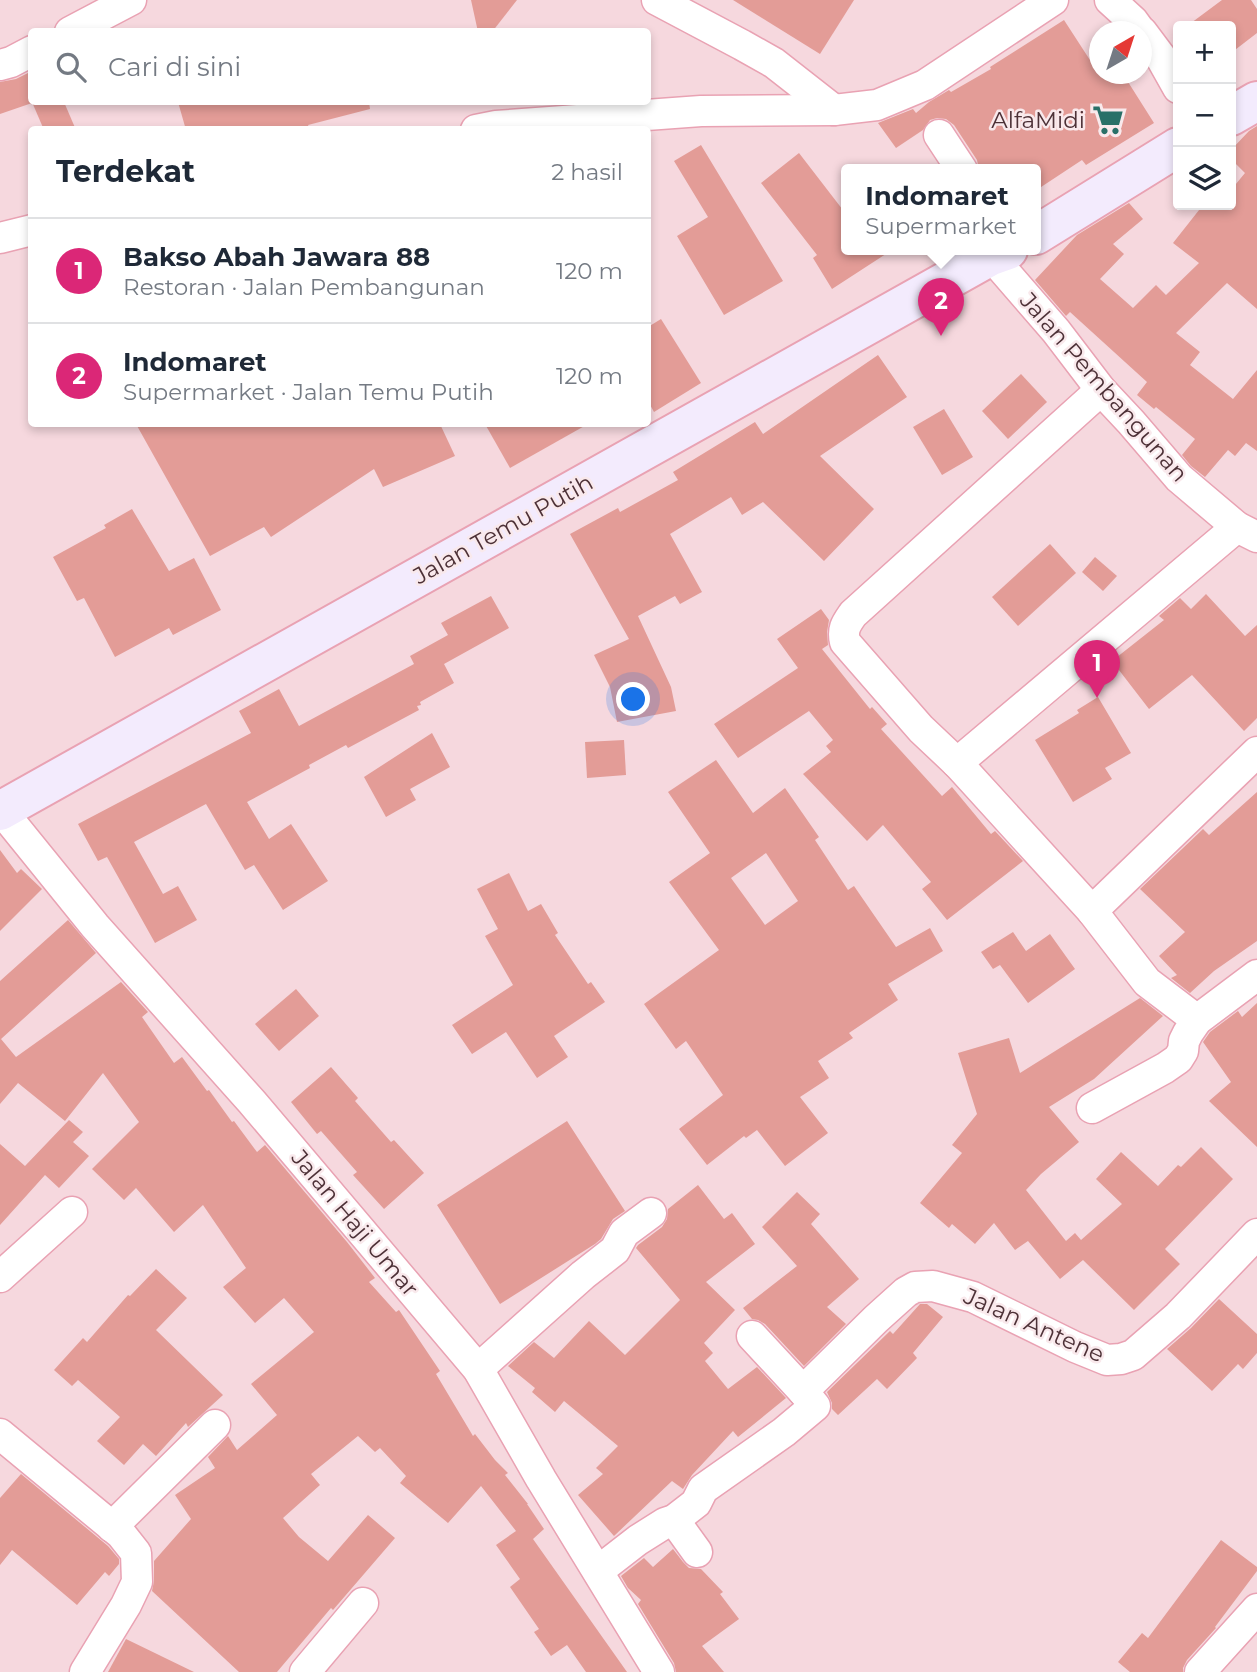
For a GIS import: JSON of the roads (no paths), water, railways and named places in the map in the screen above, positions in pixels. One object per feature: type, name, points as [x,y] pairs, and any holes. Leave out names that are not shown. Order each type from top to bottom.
[{"type":"street","points":[[78,28],[131,0]]},
{"type":"street","points":[[657,0],[774,63],[834,110]]},
{"type":"street","points":[[496,126],[701,111],[834,110],[877,105],[925,85],[1054,0]]},
{"type":"street","points":[[1110,0],[1133,21]]},
{"type":"street","points":[[1152,46],[1176,84]]},
{"type":"street","points":[[0,65],[28,53]]},
{"type":"street","points":[[939,135],[958,164]]},
{"type":"street","points":[[1041,231],[1173,150]]},
{"type":"street","points":[[0,238],[28,231]]},
{"type":"street","name":"Jalan Temu Putih","points":[[1,811],[996,255]]},
{"type":"street","name":"Jalan Pembangunan","points":[[1001,255],[1101,390],[1179,478],[1247,532]]},
{"type":"street","points":[[1101,390],[853,614],[843,633],[845,642],[921,729],[957,763],[1092,911],[1146,982],[1197,1020]]},
{"type":"street","points":[[957,763],[1247,532]]},
{"type":"street","points":[[1092,911],[1257,752]]},
{"type":"street","name":"Jalan Haji Umar","points":[[1,811],[95,926],[252,1102],[478,1369],[541,1479],[659,1672]]},
{"type":"street","points":[[1091,1108],[1178,1059],[1183,1051],[1184,1041],[1197,1020],[1257,975]]},
{"type":"street","points":[[0,1277],[72,1212]]},
{"type":"street","points":[[478,1369],[583,1275],[614,1251],[624,1233],[651,1213]]},
{"type":"street","name":"Jalan Antene","points":[[803,1391],[876,1319],[915,1287],[933,1286],[974,1297],[1074,1347],[1107,1360],[1133,1355],[1178,1316],[1257,1234]]},
{"type":"street","points":[[598,1572],[638,1540],[664,1523],[674,1520],[696,1503],[703,1489],[784,1432],[815,1406],[752,1336]]},
{"type":"street","points":[[112,1527],[215,1425]]},
{"type":"street","points":[[0,1434],[121,1534],[136,1553],[137,1582],[85,1672]]},
{"type":"street","points":[[674,1520],[697,1552]]},
{"type":"street","points":[[305,1672],[363,1602]]},
{"type":"street","points":[[1200,1672],[1257,1609]]},
{"type":"place","name":"AlfaMidi","points":[[1108,120]]},
{"type":"place","name":"Indomaret","points":[[941,336]]},
{"type":"place","name":"Bakso Abah Jawara 88","points":[[1097,698]]}]
